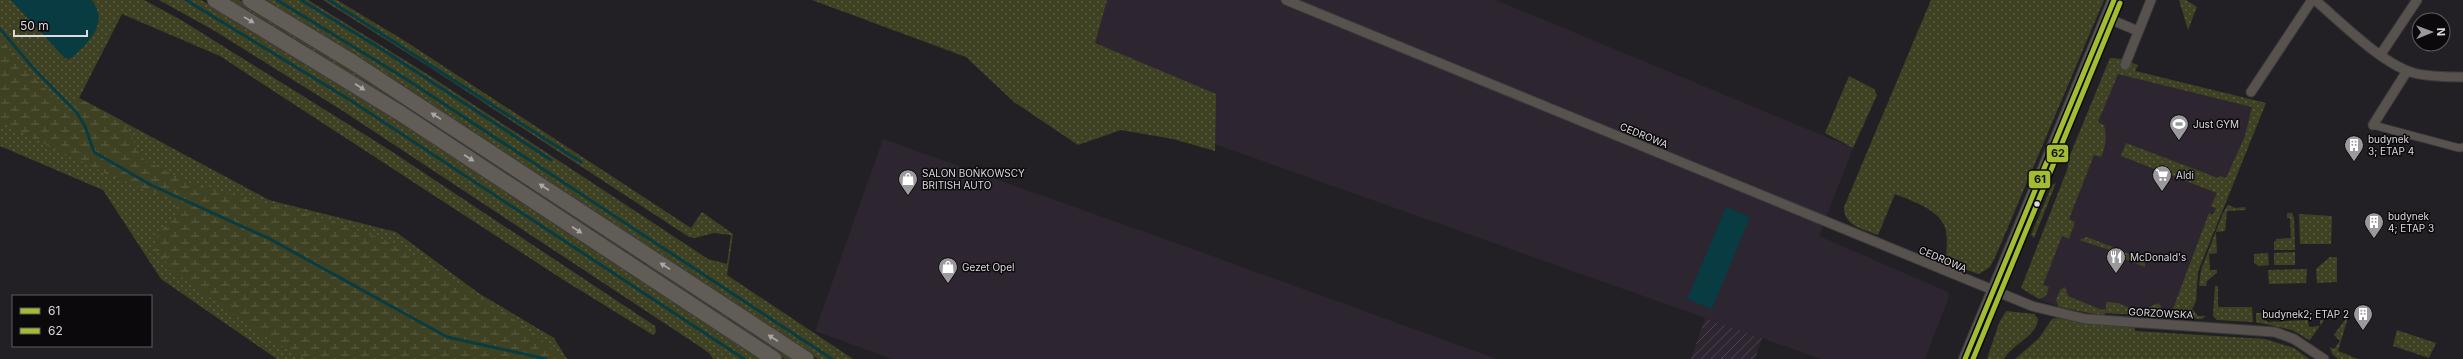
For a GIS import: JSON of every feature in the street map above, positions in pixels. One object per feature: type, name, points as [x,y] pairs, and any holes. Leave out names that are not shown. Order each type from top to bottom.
[{"type":"main road","points":[[215,0],[376,97],[774,359]]},
{"type":"main road","points":[[250,0],[354,63],[806,359]]},
{"type":"street","name":"CEDROWA","points":[[1286,0],[1993,290]]},
{"type":"street","points":[[1965,359],[2114,0]]},
{"type":"street","points":[[2125,65],[2150,0]]},
{"type":"street","points":[[2251,92],[2313,0],[2381,54],[2407,71],[2429,76],[2463,78]]},
{"type":"street","points":[[2381,54],[2417,0]]},
{"type":"street","points":[[2107,18],[2138,31]]},
{"type":"street","points":[[2407,71],[2373,125],[2451,146],[2463,147]]},
{"type":"street","name":"GORZOWSKA","points":[[1993,290],[2032,306],[2086,319],[2275,332],[2294,338],[2324,359]]},
{"type":"shaded area","points":[[1066,0],[1496,0],[1853,148],[1819,236],[1948,292],[1949,297],[1925,359],[1821,359],[1036,81]]},
{"type":"shaded area","points":[[2120,67],[2266,103],[2180,318],[2105,313],[2104,315],[2061,307],[2037,299],[2055,225]]},
{"type":"shaded area","points":[[883,139],[1497,359],[892,359],[815,331]]},
{"type":"shaded area","points":[[1705,318],[1762,338],[1755,359],[1691,359]]},
{"type":"green space","points":[[0,0],[11,0],[65,58],[69,59],[85,45],[94,3],[91,0],[144,0],[181,20],[391,151],[655,326],[656,332],[653,335],[562,279],[220,56],[122,14],[79,98],[269,200],[396,232],[480,294],[554,338],[567,359],[277,359],[161,279],[103,190],[0,146]]},
{"type":"green space","points":[[159,0],[201,0],[261,34],[406,125],[761,359],[713,359],[709,353],[699,346],[343,111],[215,31]]},
{"type":"green space","points":[[228,0],[239,0],[305,39],[795,359],[785,359],[341,69]]},
{"type":"green space","points":[[265,0],[308,0],[427,74],[708,259],[727,264],[731,235],[714,233],[695,238],[689,237],[431,68],[323,0],[337,0],[405,41],[691,228],[702,212],[733,234],[727,275],[853,359],[818,359],[389,76]]},
{"type":"green space","points":[[812,0],[1107,0],[1095,43],[1216,94],[1215,151],[1173,139],[1121,130],[1078,145],[1014,102],[966,57]]},
{"type":"green space","points":[[1931,0],[2104,0],[1997,253],[1990,267],[1979,274],[1946,263],[1947,239],[1943,224],[1939,217],[1918,203],[1895,194],[1878,235],[1855,226],[1847,219],[1845,213],[1844,207]]},
{"type":"green space","points":[[2179,0],[2186,0],[2197,7],[2188,30]]},
{"type":"green space","points":[[0,39],[68,114],[79,98],[123,121],[144,160],[197,186],[310,214],[395,243],[507,314],[561,355],[561,359],[305,359],[264,336],[178,275],[155,250],[159,233],[178,213],[174,200],[111,176],[0,122]]},
{"type":"green space","points":[[2110,58],[2122,59],[2120,64],[2128,66],[2130,62],[2138,65],[2135,71],[2266,103],[2198,271],[2196,301],[2192,309],[2198,316],[2206,316],[2202,319],[2174,317],[2171,314],[2209,213],[2213,215],[2216,208],[2211,206],[2217,193],[2121,156],[2126,143],[2218,178],[2220,176],[2226,178],[2245,136],[2252,107],[2118,74],[2098,122],[2104,125],[2105,129],[2106,141],[2104,149],[2101,157],[2094,155],[2069,219],[2075,222],[2069,239],[2062,236],[2043,285],[2049,287],[2046,296],[2039,299],[2021,288],[2067,170],[2070,155]]},
{"type":"green space","points":[[1849,76],[1874,89],[1877,95],[1853,148],[1825,133]]},
{"type":"green space","points":[[2056,183],[2034,238],[2031,235],[2052,185]]},
{"type":"green space","points":[[2228,205],[2235,208],[2245,207],[2246,210],[2227,211],[2225,231],[2216,232],[2217,253],[2209,254],[2210,270],[2217,270],[2217,273],[2207,281],[2206,286],[2199,286],[2201,270],[2223,213]]},
{"type":"green space","points":[[2287,213],[2292,213],[2294,218],[2295,250],[2274,250],[2274,242],[2276,239],[2291,238],[2290,218],[2287,218]]},
{"type":"green space","points":[[2299,214],[2332,216],[2331,244],[2300,244]]},
{"type":"green space","points":[[2087,237],[2145,260],[2145,267],[2124,259],[2119,253],[2079,240]]},
{"type":"green space","points":[[2295,252],[2295,265],[2274,265],[2274,253]]},
{"type":"green space","points":[[2268,253],[2269,265],[2259,266],[2254,263],[2254,254]]},
{"type":"green space","points":[[2330,257],[2337,257],[2337,282],[2317,283],[2316,269]]},
{"type":"green space","points":[[2307,269],[2306,283],[2269,284],[2268,270]]},
{"type":"green space","points":[[2215,286],[2218,286],[2218,307],[2252,307],[2253,322],[2217,320],[2213,316]]},
{"type":"green space","points":[[2065,287],[2068,296],[2102,310],[2106,309],[2106,302],[2118,303],[2139,312],[2158,303],[2161,306],[2162,312],[2158,316],[2105,313],[2104,316],[2059,307],[2056,300],[2060,290]]},
{"type":"green space","points":[[2006,311],[2034,314],[2038,319],[2037,325],[2034,330],[2004,359],[1987,359],[1999,323]]},
{"type":"green space","points":[[2256,313],[2264,313],[2264,320],[2268,322],[2308,320],[2309,327],[2320,326],[2309,340],[2292,330],[2256,322]]},
{"type":"green space","points":[[2349,314],[2338,351],[2358,359],[2338,359],[2332,354],[2330,347],[2334,349],[2340,341],[2334,335]]},
{"type":"green space","points":[[2058,318],[2086,324],[2135,327],[2135,331],[2265,339],[2294,348],[2309,359],[2015,359],[2039,338],[2052,319]]},
{"type":"green space","points":[[2320,320],[2324,320],[2320,326]]},
{"type":"green space","points":[[2397,330],[2436,343],[2429,358],[2393,346]]},
{"type":"water","points":[[11,0],[91,0],[97,8],[99,16],[98,24],[95,32],[85,46],[72,58],[65,58]]},
{"type":"water","points":[[1726,207],[1750,217],[1712,309],[1687,299]]},
{"type":"waterway","points":[[186,0],[350,100],[744,359]]},
{"type":"waterway","points":[[277,0],[406,79],[832,359]]},
{"type":"waterway","points":[[301,0],[386,52],[551,160]]},
{"type":"waterway","points":[[329,0],[581,162]]},
{"type":"waterway","points":[[0,29],[34,69],[77,113],[85,126],[94,152],[151,185],[270,239],[447,337],[546,359]]},
{"type":"transit line","name":"61","points":[[1965,359],[2114,0]]},
{"type":"transit line","name":"62","points":[[1973,359],[2120,3]]},
{"type":"place","name":"Just GYM","points":[[2179,141]]},
{"type":"place","name":"budynek 3; ETAP 4","points":[[2354,162]]},
{"type":"place","name":"Aldi","points":[[2162,192]]},
{"type":"place","name":"SALON BOŃKOWSCY BRITISH AUTO","points":[[908,196]]},
{"type":"place","name":"budynek 4; ETAP 3","points":[[2374,239]]},
{"type":"place","name":"McDonald's","points":[[2116,274]]},
{"type":"place","name":"Gezet Opel","points":[[948,284]]},
{"type":"place","name":"budynek2; ETAP 2","points":[[2363,331]]}]
